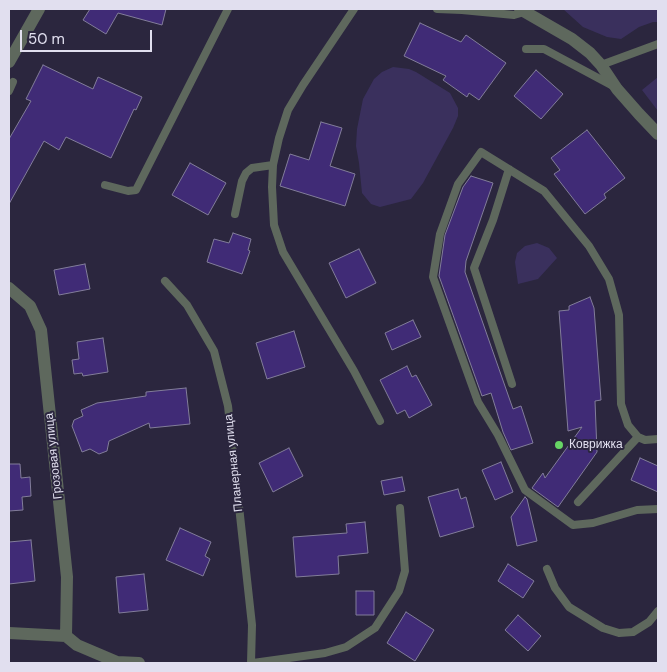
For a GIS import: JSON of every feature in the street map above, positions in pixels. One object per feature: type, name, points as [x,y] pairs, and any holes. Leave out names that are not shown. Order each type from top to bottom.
[{"type":"street","points":[[9,62],[39,9]]},
{"type":"street","points":[[522,10],[572,39],[590,53],[601,64],[617,88],[658,134]]},
{"type":"street","name":"Грозовая улица","points":[[9,288],[30,306],[41,330],[67,577],[66,636]]},
{"type":"street","points":[[9,633],[66,636],[77,645],[117,662],[139,663]]},
{"type":"lane","points":[[105,185],[136,190],[228,9]]},
{"type":"lane","points":[[354,9],[288,110],[278,138],[273,165],[274,225],[284,252],[354,371],[380,421]]},
{"type":"lane","points":[[437,9],[514,15],[522,10]]},
{"type":"lane","points":[[601,64],[658,44]]},
{"type":"lane","points":[[526,49],[544,49],[617,88]]},
{"type":"lane","points":[[9,91],[13,82]]},
{"type":"lane","points":[[658,439],[645,440],[638,437],[628,425],[621,404],[619,315],[609,280],[589,246],[544,191],[481,152],[458,184],[440,234],[432,278],[478,402],[498,435],[525,490],[573,525],[593,523],[637,510],[658,509]]},
{"type":"lane","points":[[235,214],[242,181],[246,173],[252,168],[273,165]]},
{"type":"lane","points":[[509,169],[493,220],[474,268],[512,384]]},
{"type":"lane","name":"Планерная улица","points":[[165,281],[187,305],[214,351],[228,406],[252,624],[252,663]]},
{"type":"lane","points":[[578,502],[638,437]]},
{"type":"lane","points":[[252,663],[325,653],[346,647],[376,628],[399,591],[405,571],[400,508]]},
{"type":"lane","points":[[547,569],[555,588],[569,607],[603,628],[619,633],[633,632],[649,622],[658,611]]},
{"type":"shaded area","points":[[563,9],[658,9],[658,22],[639,27],[621,39],[607,37],[583,27]]},
{"type":"shaded area","points":[[393,67],[416,72],[450,93],[458,108],[458,116],[423,183],[411,199],[380,207],[371,204],[362,193],[356,146],[357,129],[363,99],[374,79],[382,72]]},
{"type":"shaded area","points":[[658,77],[658,111],[642,90]]},
{"type":"shaded area","points":[[537,243],[549,248],[557,258],[538,279],[518,284],[515,262],[517,253],[525,246]]},
{"type":"building","points":[[90,9],[166,9],[162,25],[118,13],[106,34],[83,20]]},
{"type":"building","points":[[420,23],[461,42],[466,35],[506,63],[479,100],[469,93],[467,97],[443,80],[446,76],[404,56]]},
{"type":"building","points":[[43,65],[93,89],[98,77],[142,97],[136,110],[134,109],[111,158],[66,137],[59,150],[44,141],[9,204],[9,139],[31,101],[26,99]]},
{"type":"building","points":[[536,70],[563,94],[541,119],[514,96]]},
{"type":"building","points":[[321,122],[342,128],[330,166],[355,174],[345,206],[280,186],[290,154],[309,160]]},
{"type":"building","points":[[587,130],[625,178],[604,194],[606,198],[585,214],[554,174],[560,170],[551,158]]},
{"type":"building","points":[[190,163],[226,183],[208,215],[172,195]]},
{"type":"building","points":[[471,176],[493,183],[466,261],[465,272],[513,409],[521,406],[533,443],[511,450],[503,432],[491,393],[482,396],[439,276],[445,235],[463,187]]},
{"type":"building","points":[[233,233],[251,239],[248,250],[250,251],[242,274],[207,262],[214,239],[229,243]]},
{"type":"building","points":[[359,249],[376,283],[346,298],[329,263]]},
{"type":"building","points":[[85,264],[90,289],[59,295],[54,270]]},
{"type":"building","points":[[590,297],[594,308],[601,400],[595,401],[597,452],[558,507],[532,488],[543,473],[545,478],[582,427],[568,431],[559,311],[569,310],[569,306]]},
{"type":"building","points":[[413,320],[421,337],[392,350],[385,333]]},
{"type":"building","points":[[294,331],[305,367],[267,379],[256,343]]},
{"type":"building","points":[[103,338],[108,372],[83,376],[82,373],[74,374],[72,360],[79,359],[77,342]]},
{"type":"building","points":[[407,366],[412,377],[416,375],[432,405],[409,418],[405,410],[397,414],[380,380]]},
{"type":"building","points":[[186,388],[190,424],[150,428],[149,423],[109,441],[107,451],[99,454],[90,449],[82,452],[72,426],[74,420],[83,416],[81,410],[97,403],[146,396],[146,392]]},
{"type":"building","points":[[289,448],[303,476],[273,492],[259,463]]},
{"type":"building","points":[[640,458],[658,466],[658,492],[631,480]]},
{"type":"building","points":[[501,462],[513,492],[495,500],[482,470]]},
{"type":"building","points":[[9,464],[20,464],[21,478],[30,477],[31,496],[22,497],[23,510],[9,511]]},
{"type":"building","points":[[402,477],[405,491],[384,495],[381,481]]},
{"type":"building","points":[[458,489],[461,499],[466,497],[474,527],[440,537],[428,497]]},
{"type":"building","points":[[525,497],[537,541],[517,546],[511,517]]},
{"type":"building","points":[[365,522],[368,553],[338,556],[339,574],[296,577],[293,537],[347,533],[346,524]]},
{"type":"building","points":[[180,528],[211,542],[205,556],[210,559],[203,576],[166,560]]},
{"type":"building","points":[[31,540],[35,581],[9,584],[9,542]]},
{"type":"building","points":[[508,564],[534,581],[523,598],[498,581]]},
{"type":"building","points":[[144,574],[148,610],[119,613],[116,577]]},
{"type":"building","points":[[356,591],[374,591],[374,615],[356,615]]},
{"type":"building","points":[[406,612],[434,630],[415,661],[387,643]]},
{"type":"building","points":[[518,615],[541,636],[528,651],[505,630]]},
{"type":"place","name":"Коврижка","points":[[559,445]]}]
